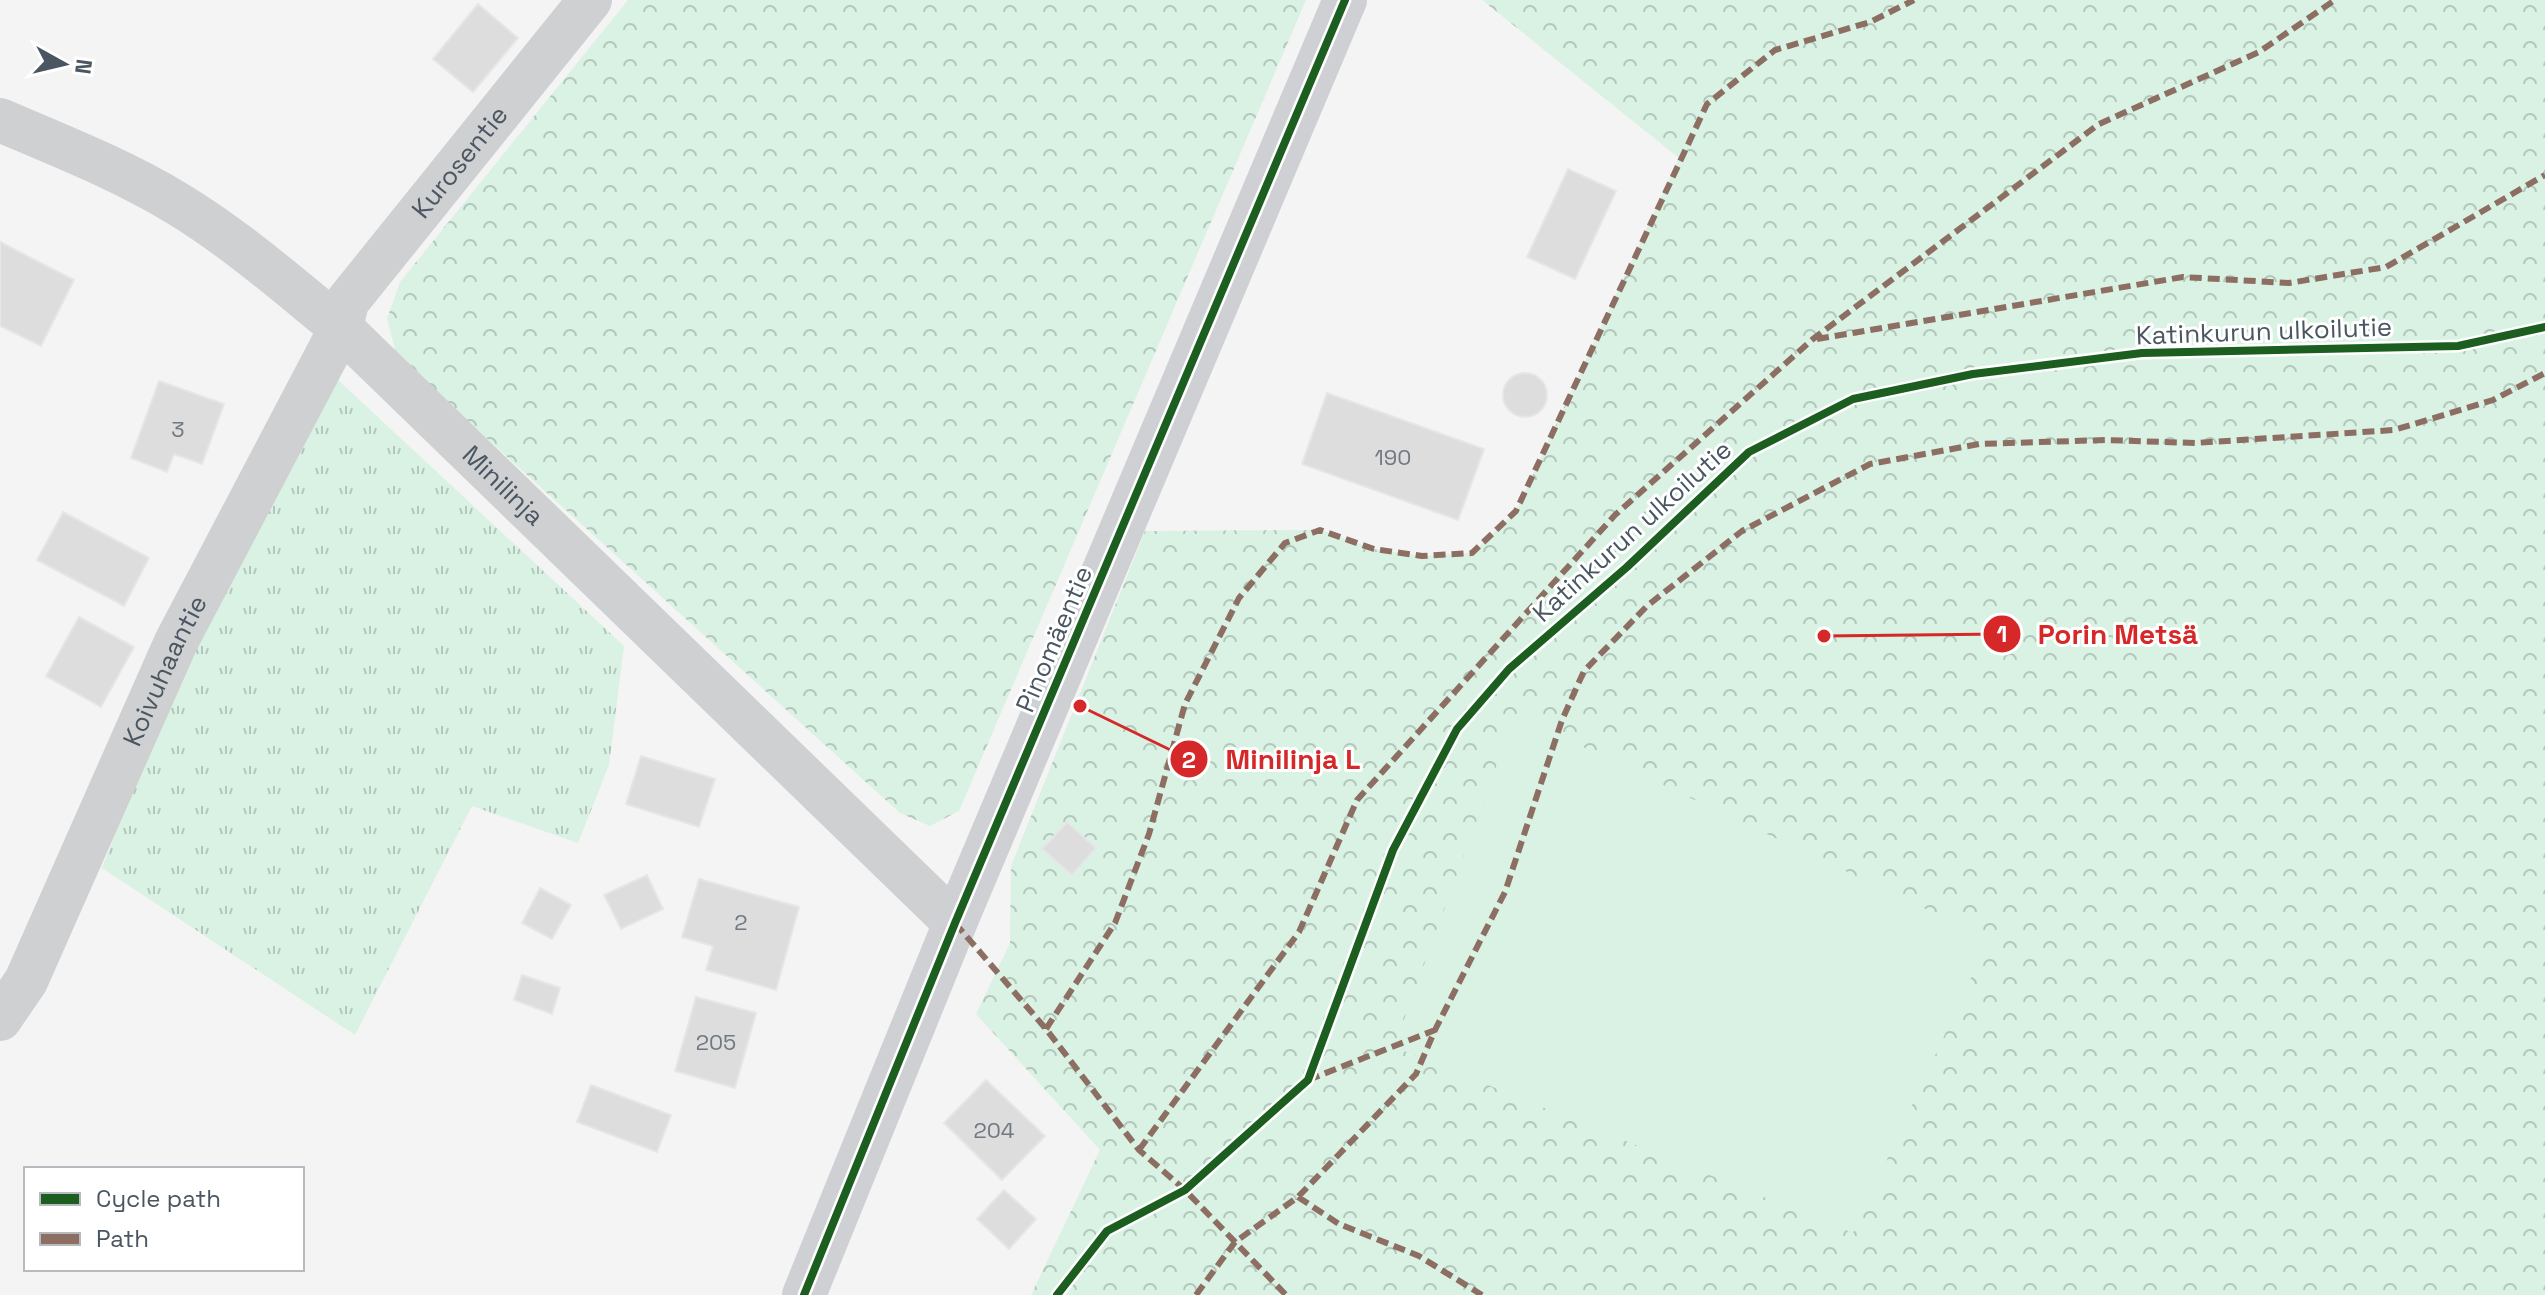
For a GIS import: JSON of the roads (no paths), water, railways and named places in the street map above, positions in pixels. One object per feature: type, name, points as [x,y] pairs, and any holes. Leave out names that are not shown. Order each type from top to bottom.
[{"type":"street","name":"Kurosentie","points":[[341,328],[347,302],[590,0]]},
{"type":"street","name":"Pinomäentie","points":[[804,1295],[955,923],[1345,0]]},
{"type":"street","name":"Minilinja","points":[[0,120],[116,170],[179,205],[239,245],[341,328],[955,923]]},
{"type":"street","name":"Koivuhaantie","points":[[0,1019],[26,981],[176,642],[341,328]]},
{"type":"place","name":"Porin Metsä","points":[[1824,636]]},
{"type":"place","name":"Minilinja L","points":[[1080,706]]}]
